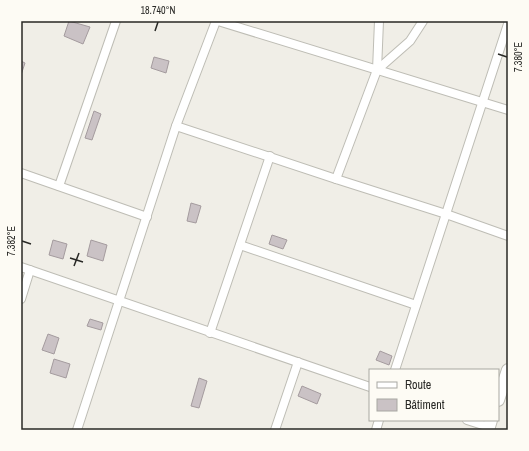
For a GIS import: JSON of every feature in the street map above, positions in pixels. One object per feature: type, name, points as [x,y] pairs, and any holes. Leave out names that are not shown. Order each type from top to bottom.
[{"type":"street","points":[[59,186],[116,21]]},
{"type":"street","points":[[77,430],[176,126],[217,21],[508,110]]},
{"type":"street","points":[[336,179],[377,70],[379,21]]},
{"type":"street","points":[[377,70],[410,41],[423,21]]},
{"type":"street","points":[[395,369],[508,22]]},
{"type":"street","points":[[176,126],[446,214],[508,236]]},
{"type":"street","points":[[210,333],[270,156]]},
{"type":"street","points":[[21,173],[147,217]]},
{"type":"street","points":[[240,245],[416,305]]},
{"type":"street","points":[[21,267],[369,387]]},
{"type":"street","points":[[21,299],[30,270]]},
{"type":"street","points":[[275,430],[298,362]]},
{"type":"street","points":[[499,397],[508,370]]},
{"type":"street","points":[[471,421],[489,426]]},
{"type":"building","points":[[69,21],[90,27],[83,44],[64,36]]},
{"type":"building","points":[[154,57],[169,61],[166,73],[151,68]]},
{"type":"building","points":[[21,61],[25,63],[21,75]]},
{"type":"building","points":[[94,111],[101,114],[92,140],[85,138]]},
{"type":"building","points":[[191,203],[201,206],[196,223],[187,221]]},
{"type":"building","points":[[272,235],[287,240],[283,249],[269,244]]},
{"type":"building","points":[[53,240],[67,244],[63,259],[49,255]]},
{"type":"building","points":[[91,240],[107,245],[103,261],[87,256]]},
{"type":"building","points":[[90,319],[103,323],[101,330],[87,326]]},
{"type":"building","points":[[48,334],[59,338],[54,354],[42,350]]},
{"type":"building","points":[[380,351],[392,356],[389,365],[376,360]]},
{"type":"building","points":[[54,359],[70,364],[66,378],[50,373]]},
{"type":"building","points":[[199,378],[207,381],[199,408],[191,406]]},
{"type":"building","points":[[302,386],[321,394],[317,404],[298,396]]}]
